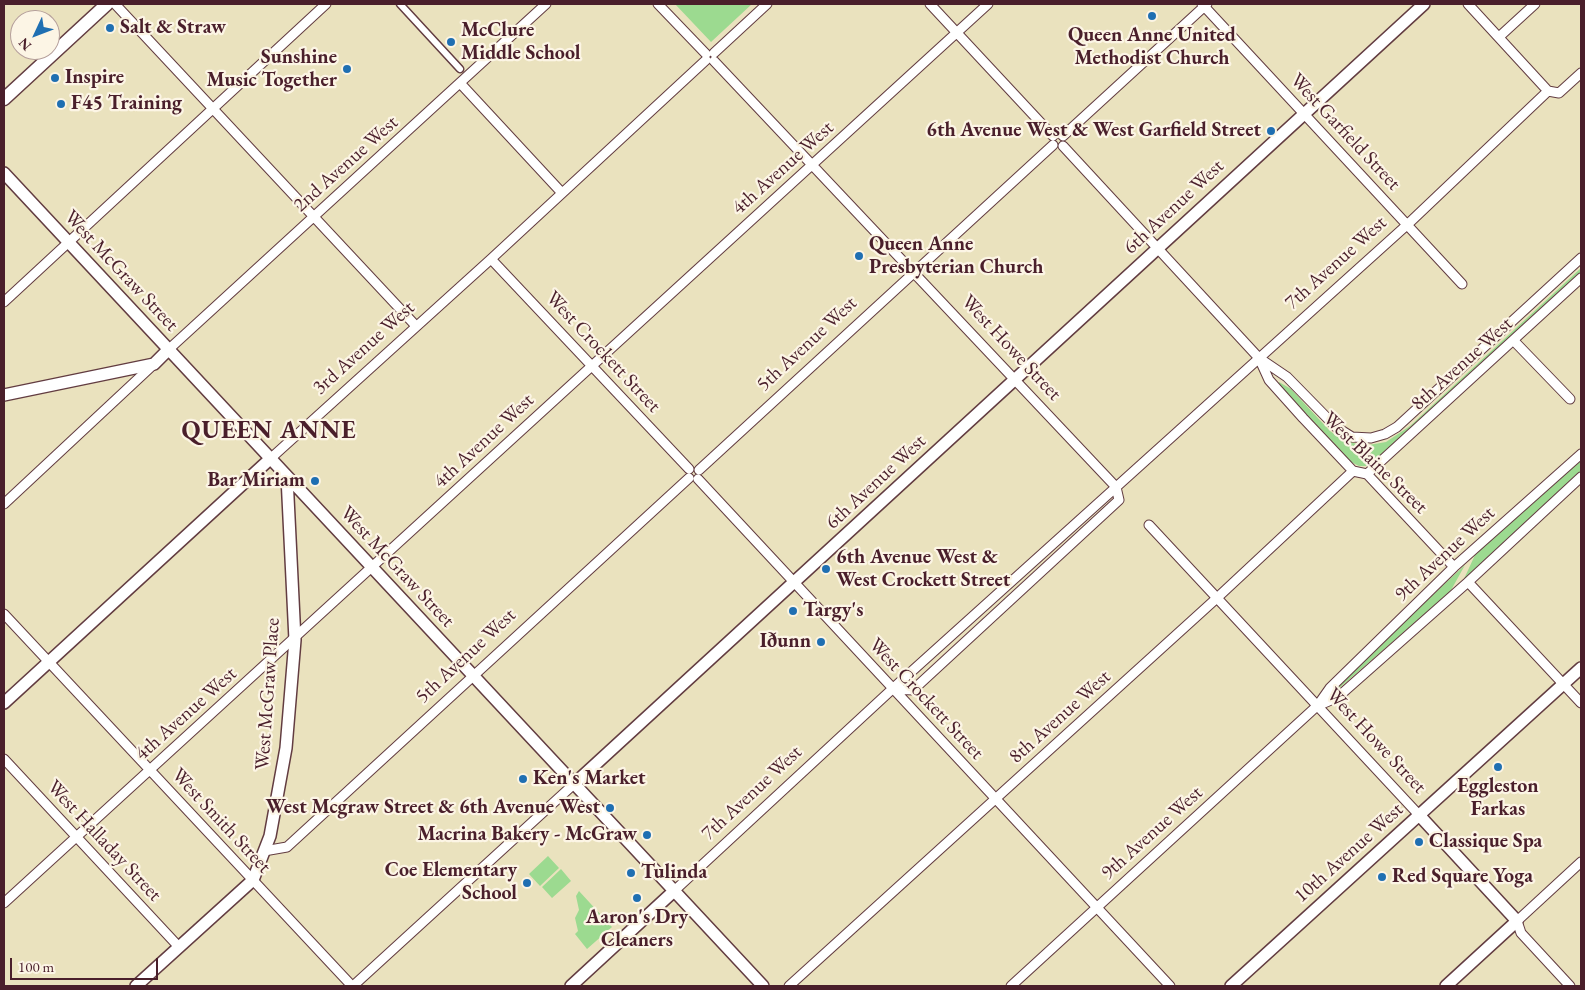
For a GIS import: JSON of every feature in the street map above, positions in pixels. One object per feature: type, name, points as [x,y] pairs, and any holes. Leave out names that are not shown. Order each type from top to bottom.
[{"type":"main road","points":[[4,99],[107,4]]},
{"type":"street","points":[[115,4],[416,326]]},
{"type":"street","points":[[4,302],[326,4]]},
{"type":"street","points":[[400,4],[460,69]]},
{"type":"street","name":"2nd Avenue West","points":[[168,350],[546,4]]},
{"type":"street","name":"West Howe Street","points":[[658,4],[813,165],[1116,487]]},
{"type":"street","name":"3rd Avenue West","points":[[4,703],[270,458],[491,259],[767,4]]},
{"type":"street","points":[[930,4],[1056,139]]},
{"type":"street","name":"4th Avenue West","points":[[4,903],[988,4]]},
{"type":"street","name":"6th Avenue West","points":[[353,986],[1424,4]]},
{"type":"street","points":[[1468,4],[1548,91]]},
{"type":"street","points":[[1499,38],[1535,4]]},
{"type":"street","name":"West Garfield Street","points":[[1204,5],[1462,284]]},
{"type":"street","name":"5th Avenue West","points":[[264,851],[288,847],[1056,139],[1204,5]]},
{"type":"street","name":"7th Avenue West","points":[[571,986],[893,689],[1408,224],[1548,91],[1559,92],[1581,73]]},
{"type":"street","points":[[460,84],[562,193]]},
{"type":"street","name":"West Blaine Street","points":[[1056,139],[1058,148],[1063,146],[1259,358],[1302,390],[1336,428],[1352,437],[1371,438]]},
{"type":"street","name":"West McGraw Street","points":[[4,174],[763,986]]},
{"type":"street","name":"8th Avenue West","points":[[1371,438],[1385,434],[1397,427],[1581,258]]},
{"type":"street","name":"West Crockett Street","points":[[491,259],[694,474],[1170,986]]},
{"type":"street","name":"8th Avenue West","points":[[1366,474],[1581,278]]},
{"type":"street","points":[[1514,341],[1570,399]]},
{"type":"street","points":[[4,504],[168,350]]},
{"type":"street","name":"West Blaine Street","points":[[1259,358],[1269,380],[1353,471],[1366,474],[1454,567]]},
{"type":"street","points":[[4,395],[154,364]]},
{"type":"street","name":"9th Avenue West","points":[[1011,986],[1318,706],[1330,688],[1454,567],[1581,454]]},
{"type":"street","name":"8th Avenue West","points":[[789,986],[1218,597],[1353,471]]},
{"type":"street","name":"West McGraw Place","points":[[253,880],[270,836],[286,748],[294,640],[287,477]]},
{"type":"street","name":"9th Avenue West","points":[[1318,706],[1338,697],[1468,582],[1581,477]]},
{"type":"street","points":[[893,689],[913,690],[1119,500],[1116,487]]},
{"type":"street","name":"West Howe Street","points":[[1149,525],[1218,597],[1517,921],[1521,933],[1570,986]]},
{"type":"street","points":[[1468,582],[1581,703]]},
{"type":"street","name":"West Smith Street","points":[[4,614],[353,986]]},
{"type":"street","name":"10th Avenue West","points":[[1231,986],[1581,668]]},
{"type":"street","name":"West Halladay Street","points":[[4,759],[179,947]]},
{"type":"street","points":[[1446,986],[1581,862]]},
{"type":"street","points":[[136,986],[253,880]]},
{"type":"green space","points":[[675,4],[752,4],[711,42]]},
{"type":"green space","points":[[1581,268],[1581,273],[1407,433],[1367,466],[1359,466],[1349,461],[1278,384],[1279,382],[1291,389],[1330,431],[1341,439],[1363,446],[1386,442],[1410,426]]},
{"type":"green space","points":[[1581,458],[1581,473],[1463,581],[1475,555]]},
{"type":"green space","points":[[1465,565],[1450,592],[1330,696],[1344,677]]},
{"type":"green space","points":[[548,856],[559,868],[540,886],[529,874]]},
{"type":"green space","points":[[561,869],[571,881],[552,898],[542,887]]},
{"type":"green space","points":[[579,891],[612,927],[587,949],[575,934],[578,931],[575,918],[579,910],[576,896]]},
{"type":"place","name":"Queen Anne United Methodist Church","points":[[1152,16]]},
{"type":"place","name":"Salt & Straw","points":[[110,28]]},
{"type":"place","name":"McClure Middle School","points":[[451,42]]},
{"type":"place","name":"Sunshine Music Together","points":[[347,69]]},
{"type":"place","name":"Inspire","points":[[55,78]]},
{"type":"place","name":"F45 Training","points":[[61,104]]},
{"type":"place","name":"6th Avenue West & West Garfield Street","points":[[1271,131]]},
{"type":"place","name":"Queen Anne Presbyterian Church","points":[[859,256]]},
{"type":"place","name":"Bar Miriam","points":[[315,481]]},
{"type":"place","name":"6th Avenue West & West Crockett Street","points":[[826,569]]},
{"type":"place","name":"Targy's","points":[[793,611]]},
{"type":"place","name":"Iðunn","points":[[821,642]]},
{"type":"place","name":"Eggleston Farkas","points":[[1498,767]]},
{"type":"place","name":"Ken's Market","points":[[523,779]]},
{"type":"place","name":"West Mcgraw Street & 6th Avenue West","points":[[610,808]]},
{"type":"place","name":"Macrina Bakery - McGraw","points":[[647,835]]},
{"type":"place","name":"Classique Spa","points":[[1419,842]]},
{"type":"place","name":"Tulinda","points":[[631,873]]},
{"type":"place","name":"Red Square Yoga","points":[[1382,877]]},
{"type":"place","name":"Coe Elementary School","points":[[527,883]]},
{"type":"place","name":"Aaron's Dry Cleaners","points":[[637,898]]},
{"type":"district","name":"QUEEN ANNE","points":[[269,431]]}]
